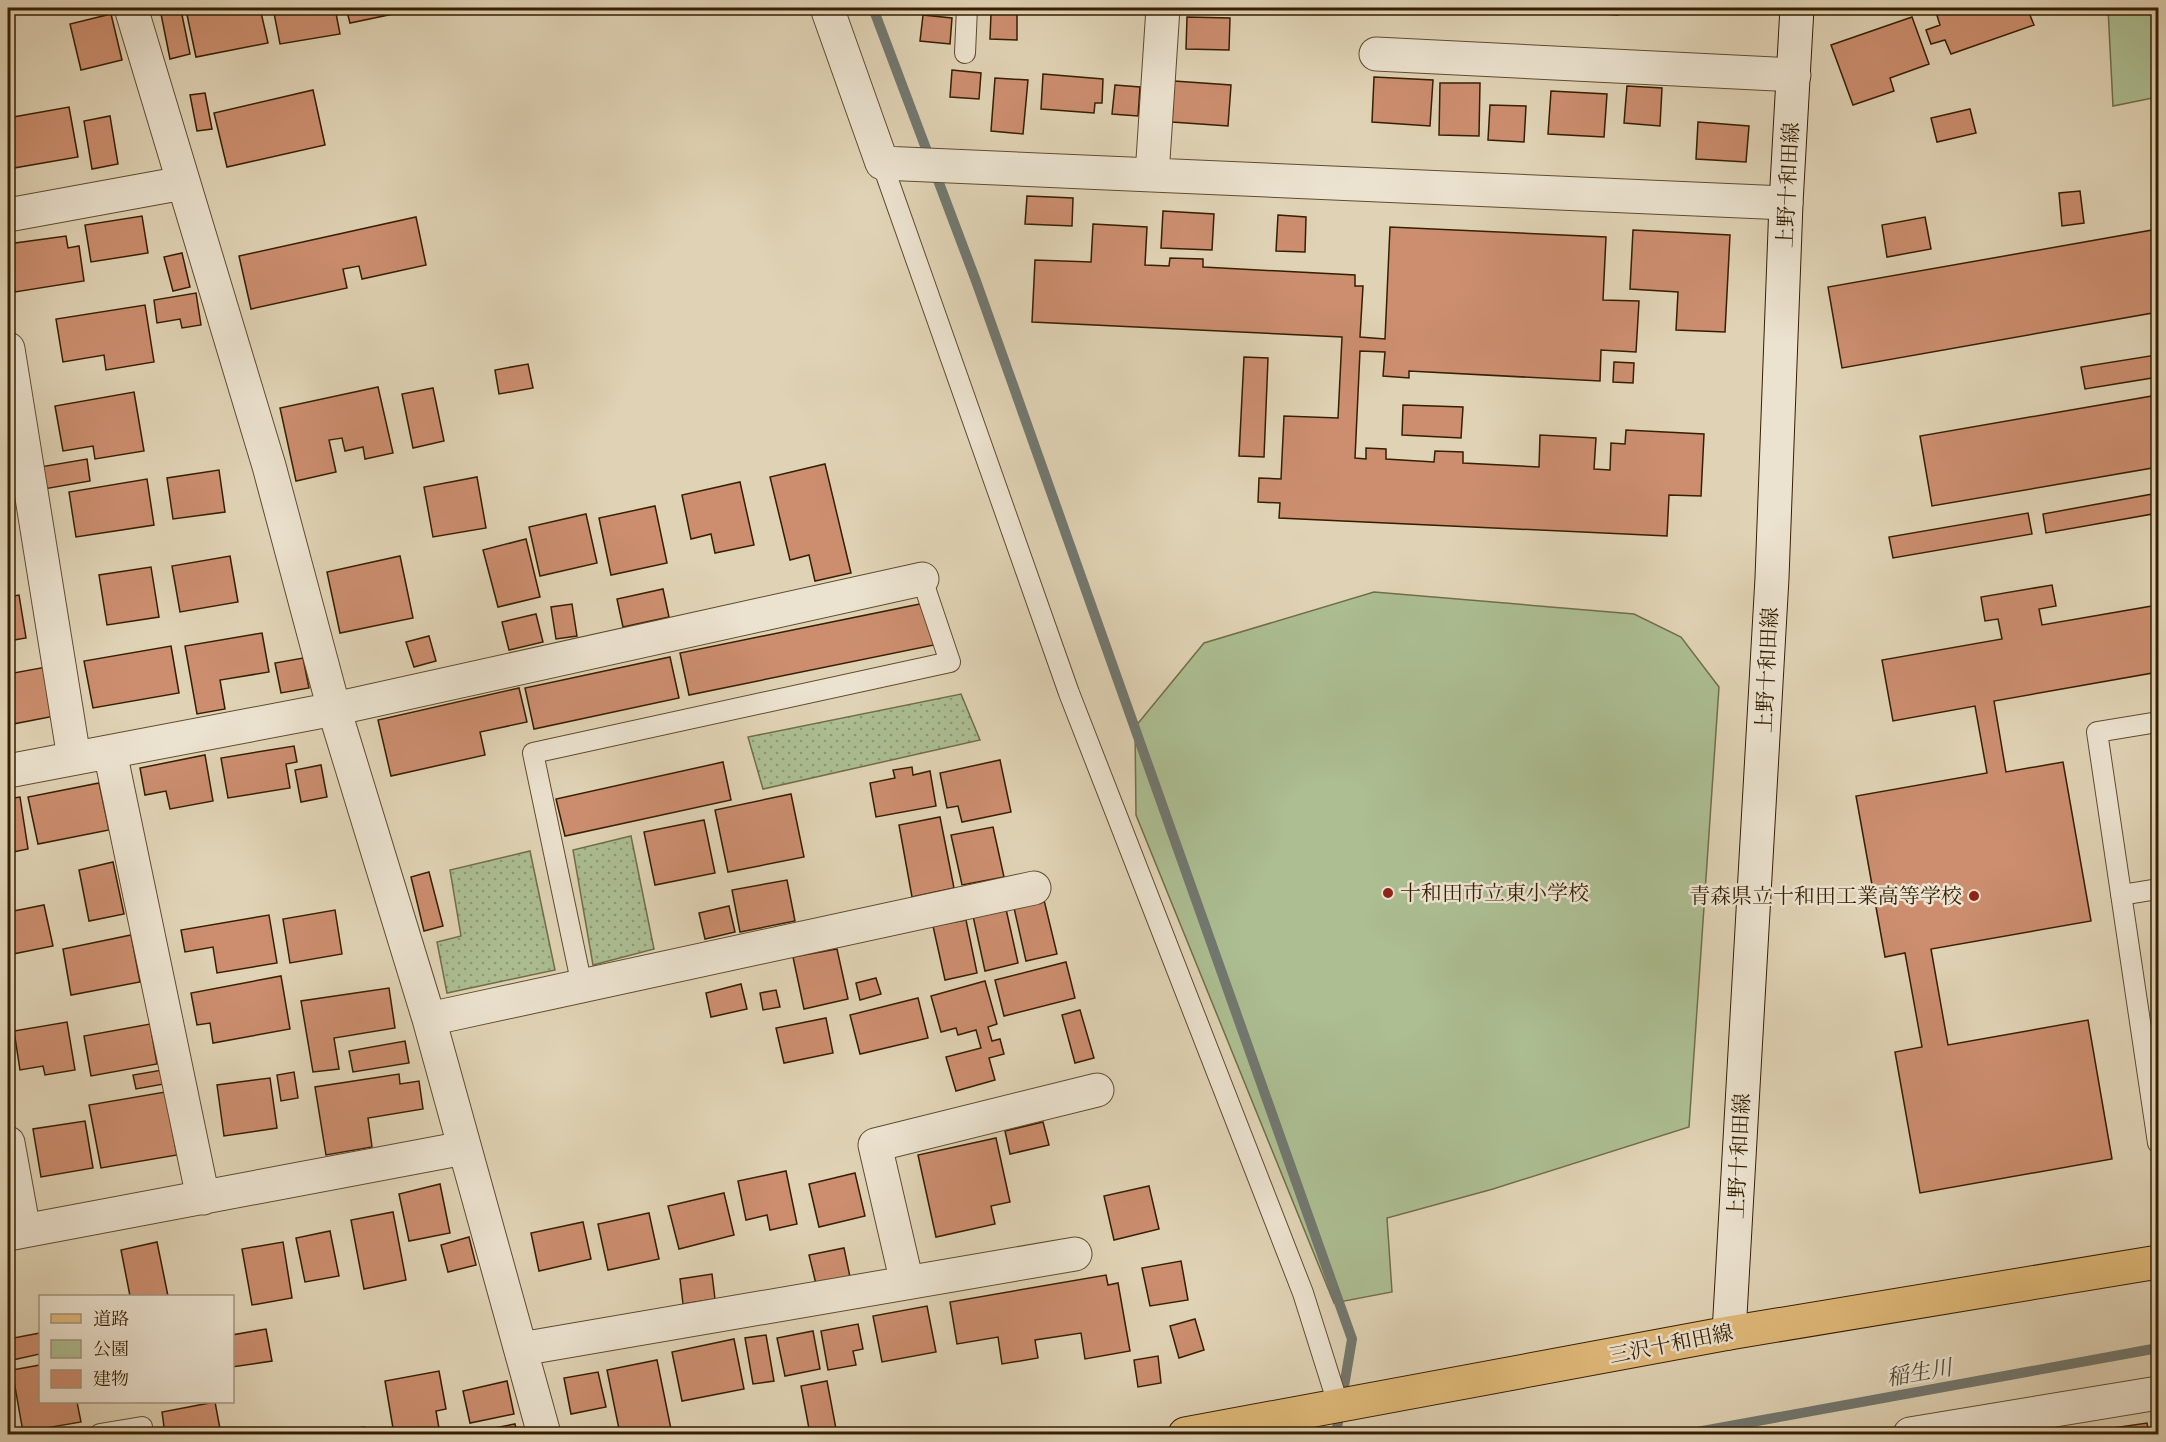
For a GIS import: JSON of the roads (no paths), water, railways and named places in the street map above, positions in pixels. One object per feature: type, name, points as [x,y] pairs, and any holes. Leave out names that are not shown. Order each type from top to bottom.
[{"type":"main road","name":"三沢十和田線","points":[[1185,1434],[1729,1333],[2158,1262]]},
{"type":"street","points":[[131,8],[269,466],[334,709],[429,1019],[544,1434]]},
{"type":"street","points":[[827,8],[882,163],[1786,203]]},
{"type":"street","points":[[1152,175],[1163,8]]},
{"type":"street","name":"上野十和田線","points":[[1729,1333],[1772,578],[1786,203],[1797,8]]},
{"type":"street","points":[[1376,54],[1794,75]]},
{"type":"street","points":[[8,214],[183,183]]},
{"type":"street","points":[[8,349],[74,758]]},
{"type":"street","points":[[8,771],[334,709],[922,579]]},
{"type":"street","points":[[110,752],[203,1197]]},
{"type":"street","points":[[429,1019],[1034,888]]},
{"type":"street","points":[[907,1283],[875,1145],[1097,1090]]},
{"type":"street","points":[[8,1143],[16,1233],[464,1148]]},
{"type":"street","points":[[521,1349],[1075,1254]]},
{"type":"street","points":[[1910,1434],[2050,1423],[2158,1393]]},
{"type":"lane","points":[[965,52],[967,8]]},
{"type":"lane","points":[[882,163],[1069,693],[1303,1293],[1339,1407]]},
{"type":"lane","points":[[582,986],[533,753],[950,662],[922,579]]},
{"type":"lane","points":[[2158,722],[2097,732],[2158,1143]]},
{"type":"lane","points":[[2121,895],[2158,889]]},
{"type":"lane","points":[[100,1434],[142,1427]]},
{"type":"waterway","points":[[873,8],[976,281],[1352,1339],[1336,1434]]},
{"type":"waterway","name":"稲生川","points":[[1686,1434],[2158,1348]]},
{"type":"place","name":"十和田市立東小学校","points":[[1388,893]]},
{"type":"place","name":"青森県立十和田工業高等学校","points":[[1974,896]]}]
